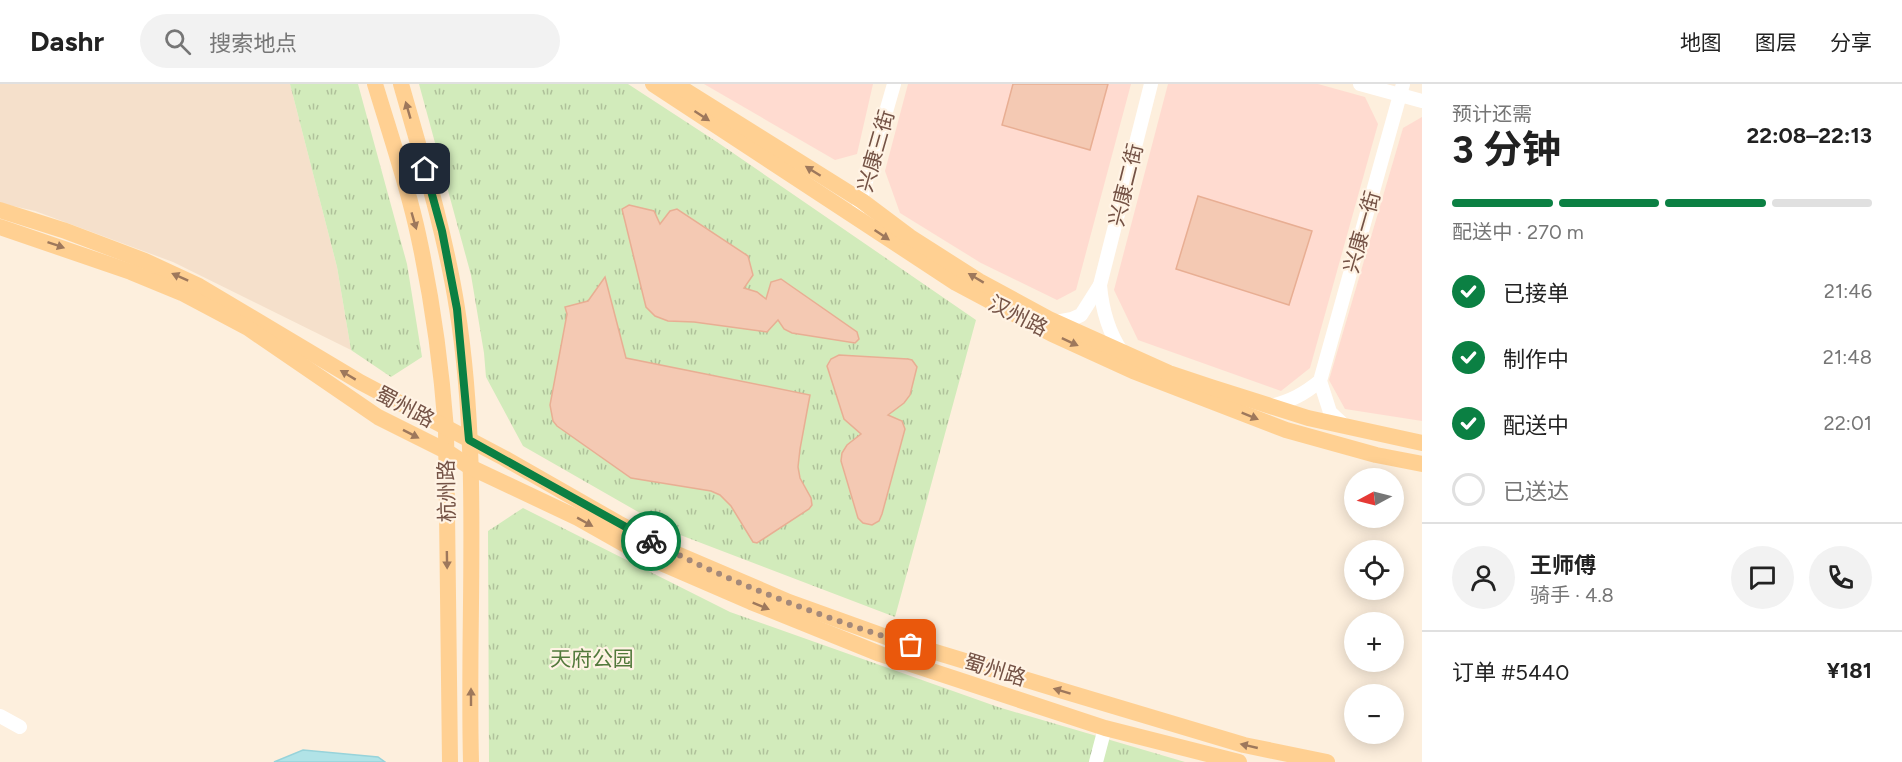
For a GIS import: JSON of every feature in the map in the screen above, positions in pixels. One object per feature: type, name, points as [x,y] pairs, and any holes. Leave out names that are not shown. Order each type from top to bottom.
[{"type":"main road","name":"杭州路","points":[[375,84],[417,232],[433,309],[442,378],[446,429],[450,759]]},
{"type":"main road","name":"杭州路","points":[[401,84],[442,231],[457,309],[470,467],[471,759]]},
{"type":"main road","name":"汉州路","points":[[653,84],[976,295],[1052,334],[1133,371],[1286,430],[1376,455],[1422,464]]},
{"type":"main road","name":"汉州路","points":[[676,84],[862,201],[910,237],[979,281],[1056,322],[1168,373],[1346,427],[1422,443]]},
{"type":"main road","name":"蜀州路","points":[[0,210],[63,230],[145,261],[199,286],[360,382],[670,551],[789,602],[889,638],[1244,745],[1326,762]]},
{"type":"main road","name":"蜀州路","points":[[0,227],[122,268],[182,293],[248,328],[378,417],[446,451],[470,467],[578,518],[647,556],[751,602],[880,654],[1105,728],[1239,762]]},
{"type":"street","name":"兴康三街","points":[[855,217],[862,201],[894,84]]},
{"type":"street","name":"兴康二街","points":[[1100,285],[1151,84]]},
{"type":"street","points":[[1360,84],[1402,89],[1422,101]]},
{"type":"street","name":"兴康一街","points":[[1320,381],[1402,89]]},
{"type":"street","points":[[1056,322],[1081,315],[1100,285]]},
{"type":"street","points":[[1100,285],[1106,318],[1115,342],[1122,352]]},
{"type":"street","points":[[1271,406],[1290,401],[1306,393],[1320,381],[1330,412],[1346,427]]},
{"type":"street","points":[[0,716],[20,727]]},
{"type":"street","points":[[1096,762],[1105,728]]},
{"type":"shaded area","points":[[0,84],[290,84],[337,267],[351,350],[173,262],[35,211],[0,203]]},
{"type":"shaded area","points":[[704,84],[873,84],[857,154],[835,160]]},
{"type":"shaded area","points":[[908,84],[1131,84],[1076,290],[1057,300],[981,263],[900,213],[885,171]]},
{"type":"shaded area","points":[[1168,84],[1318,84],[1365,97],[1378,124],[1310,368],[1281,391],[1138,340],[1114,290]]},
{"type":"shaded area","points":[[1422,117],[1422,421],[1345,409],[1329,380],[1403,128]]},
{"type":"green space","points":[[290,84],[358,84],[407,264],[422,357],[391,377],[351,350],[337,267]]},
{"type":"green space","points":[[419,84],[628,84],[717,142],[976,320],[895,617],[675,533],[523,446],[486,377],[471,275]]},
{"type":"green space","name":"天府公园","points":[[523,508],[730,612],[998,707],[1185,762],[489,762],[488,531]]},
{"type":"water","points":[[303,750],[378,757],[385,762],[274,762]]},
{"type":"building","points":[[1013,84],[1108,84],[1090,150],[1002,125]]},
{"type":"building","points":[[1198,196],[1312,231],[1289,305],[1176,269]]},
{"type":"building","points":[[629,205],[654,211],[660,224],[670,211],[677,209],[748,256],[753,275],[744,288],[757,292],[766,299],[771,282],[781,279],[857,332],[859,339],[855,343],[792,333],[784,329],[778,320],[767,332],[694,322],[668,321],[655,316],[646,307],[622,209]]},
{"type":"building","points":[[605,277],[626,358],[810,395],[798,467],[800,478],[811,498],[812,505],[809,509],[757,543],[753,542],[731,506],[720,495],[711,491],[631,478],[557,426],[553,421],[550,405],[567,314],[565,307],[588,301]]},
{"type":"building","points":[[839,355],[908,359],[912,360],[917,367],[910,395],[904,403],[888,415],[902,421],[905,429],[882,514],[879,521],[872,525],[863,523],[858,518],[841,461],[842,453],[847,445],[861,434],[844,419],[827,366],[831,359]]},
{"type":"way so far","points":[[651,541],[687,559],[789,602],[911,645]]},
{"type":"route","points":[[425,169],[442,231],[457,309],[469,440],[651,541]]}]
